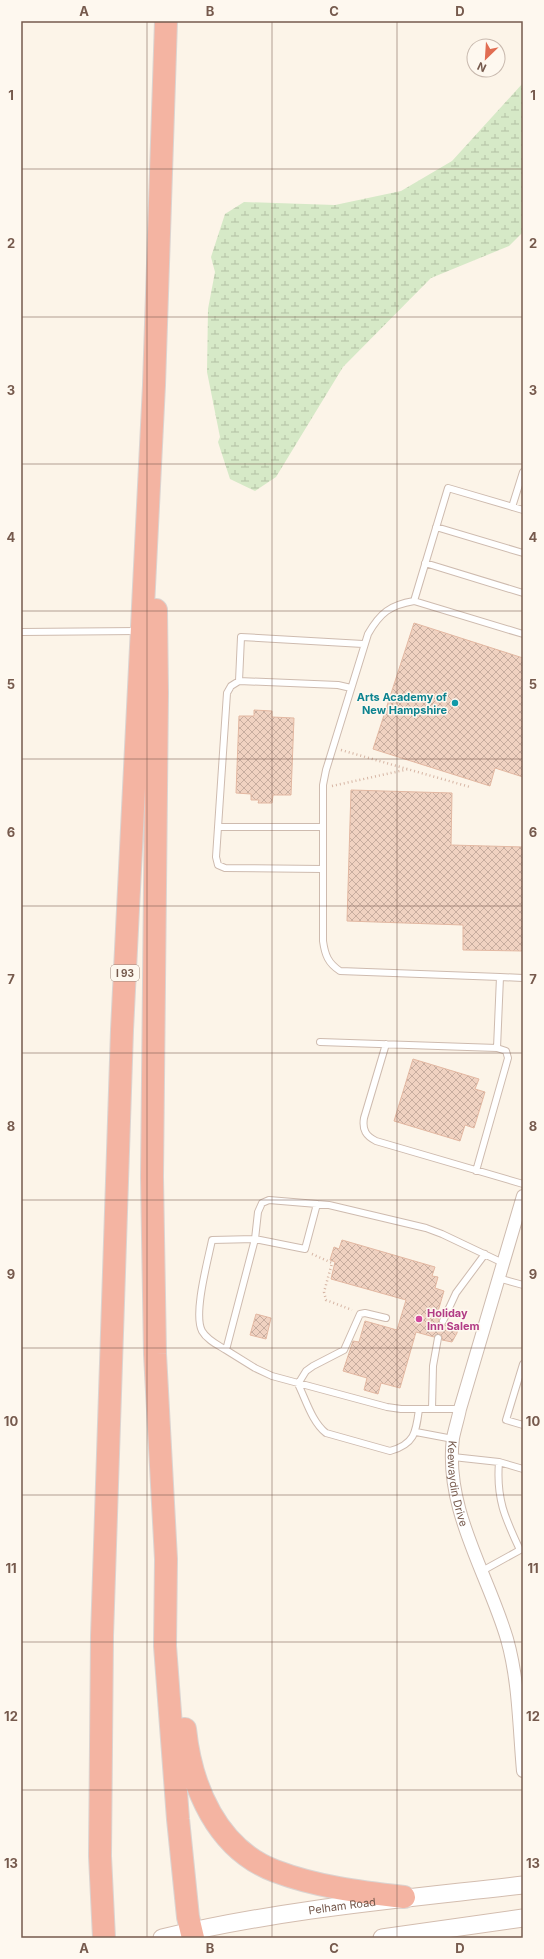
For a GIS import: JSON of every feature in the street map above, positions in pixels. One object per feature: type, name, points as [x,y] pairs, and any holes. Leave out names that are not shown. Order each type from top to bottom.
[{"type":"highway","name":"I 93","points":[[104,1932],[100,1856],[102,1636],[122,1030],[154,385],[166,21]]},
{"type":"highway","points":[[154,385],[157,693],[152,1177],[155,1354],[166,1559],[166,1653],[178,1819],[192,1934]]},
{"type":"highway","points":[[166,1559],[178,1644],[188,1756],[200,1797],[210,1814],[224,1833],[239,1849],[274,1871],[326,1886],[404,1897]]},
{"type":"main road","name":"Pelham Road","points":[[162,1938],[192,1934],[274,1915],[404,1897],[523,1885]]},
{"type":"main road","points":[[382,1938],[523,1918]]},
{"type":"street","name":"Keewaydin Drive","points":[[523,1196],[460,1409],[453,1439],[454,1475],[460,1510],[507,1638],[515,1673],[520,1713],[523,1771]]},
{"type":"lane","points":[[512,507],[523,472]]},
{"type":"lane","points":[[414,601],[448,488],[523,510]]},
{"type":"lane","points":[[436,527],[523,553]]},
{"type":"lane","points":[[425,563],[523,593]]},
{"type":"lane","points":[[523,634],[414,601],[392,606],[383,614],[375,622],[363,644],[326,770],[323,788],[322,827],[323,941],[324,955],[331,965],[340,971],[523,978]]},
{"type":"lane","points":[[21,632],[141,631]]},
{"type":"lane","points":[[239,681],[241,637],[363,644]]},
{"type":"lane","points":[[322,869],[225,868],[218,865],[216,857],[227,693],[231,686],[239,681],[351,688]]},
{"type":"lane","points":[[218,826],[322,827]]},
{"type":"lane","points":[[497,1048],[500,977]]},
{"type":"lane","points":[[320,1042],[497,1048],[506,1051],[508,1058],[476,1171]]},
{"type":"lane","points":[[386,1044],[364,1118],[363,1125],[365,1132],[369,1137],[376,1141],[523,1184]]},
{"type":"lane","points":[[226,1350],[255,1239],[258,1212],[262,1203],[269,1200],[329,1205],[426,1228],[503,1263]]},
{"type":"lane","points":[[317,1204],[305,1249],[255,1239],[212,1240],[199,1307],[199,1323],[202,1331],[207,1338],[254,1368],[298,1384],[387,1407],[420,1410],[460,1409]]},
{"type":"lane","points":[[443,1321],[456,1293],[485,1254]]},
{"type":"lane","points":[[498,1278],[523,1285]]},
{"type":"lane","points":[[298,1384],[306,1371],[344,1350],[360,1314],[365,1313],[386,1318]]},
{"type":"lane","points":[[432,1409],[433,1366],[438,1338]]},
{"type":"lane","points":[[523,1364],[506,1420],[523,1425]]},
{"type":"lane","points":[[298,1384],[315,1420],[321,1429],[326,1433],[390,1451],[400,1448],[416,1432],[420,1410]]},
{"type":"lane","points":[[416,1432],[453,1439]]},
{"type":"lane","points":[[453,1457],[499,1462],[523,1469]]},
{"type":"lane","points":[[482,1571],[520,1550],[498,1496],[499,1462]]},
{"type":"path","points":[[333,747],[470,787]]},
{"type":"path","points":[[323,788],[409,769]]},
{"type":"path","points":[[305,1249],[314,1256],[332,1263],[324,1292],[326,1300],[360,1314]]},
{"type":"green space","points":[[523,83],[523,232],[509,246],[431,278],[343,367],[276,477],[255,491],[230,479],[218,442],[220,437],[207,372],[208,309],[215,272],[211,257],[225,214],[244,202],[335,205],[401,191],[452,161]]},
{"type":"building","name":"Arts Academy of New Hampshire","points":[[414,623],[523,658],[523,777],[495,768],[490,786],[373,749]]},
{"type":"building","points":[[254,710],[272,711],[272,717],[294,718],[291,795],[273,795],[272,803],[258,803],[259,800],[251,800],[251,794],[236,793],[239,716],[254,716]]},
{"type":"building","points":[[351,790],[452,793],[451,845],[523,847],[523,951],[463,950],[463,925],[347,921]]},
{"type":"building","points":[[413,1059],[479,1079],[475,1089],[485,1092],[474,1128],[465,1125],[460,1141],[394,1121]]},
{"type":"building","name":"Holiday Inn Salem","points":[[342,1240],[435,1267],[432,1276],[438,1277],[435,1288],[444,1291],[436,1318],[439,1319],[439,1323],[441,1325],[445,1325],[448,1322],[458,1325],[457,1333],[452,1342],[442,1340],[442,1336],[439,1334],[434,1337],[416,1332],[400,1388],[381,1383],[378,1394],[364,1390],[367,1378],[343,1371],[353,1341],[359,1342],[365,1321],[397,1330],[406,1300],[331,1279],[335,1262],[330,1260],[334,1247],[339,1249]]},
{"type":"building","points":[[256,1314],[271,1318],[266,1339],[250,1335]]},
{"type":"place","name":"Arts Academy of New Hampshire","points":[[455,703]]},
{"type":"place","name":"Holiday Inn Salem","points":[[419,1319]]}]
